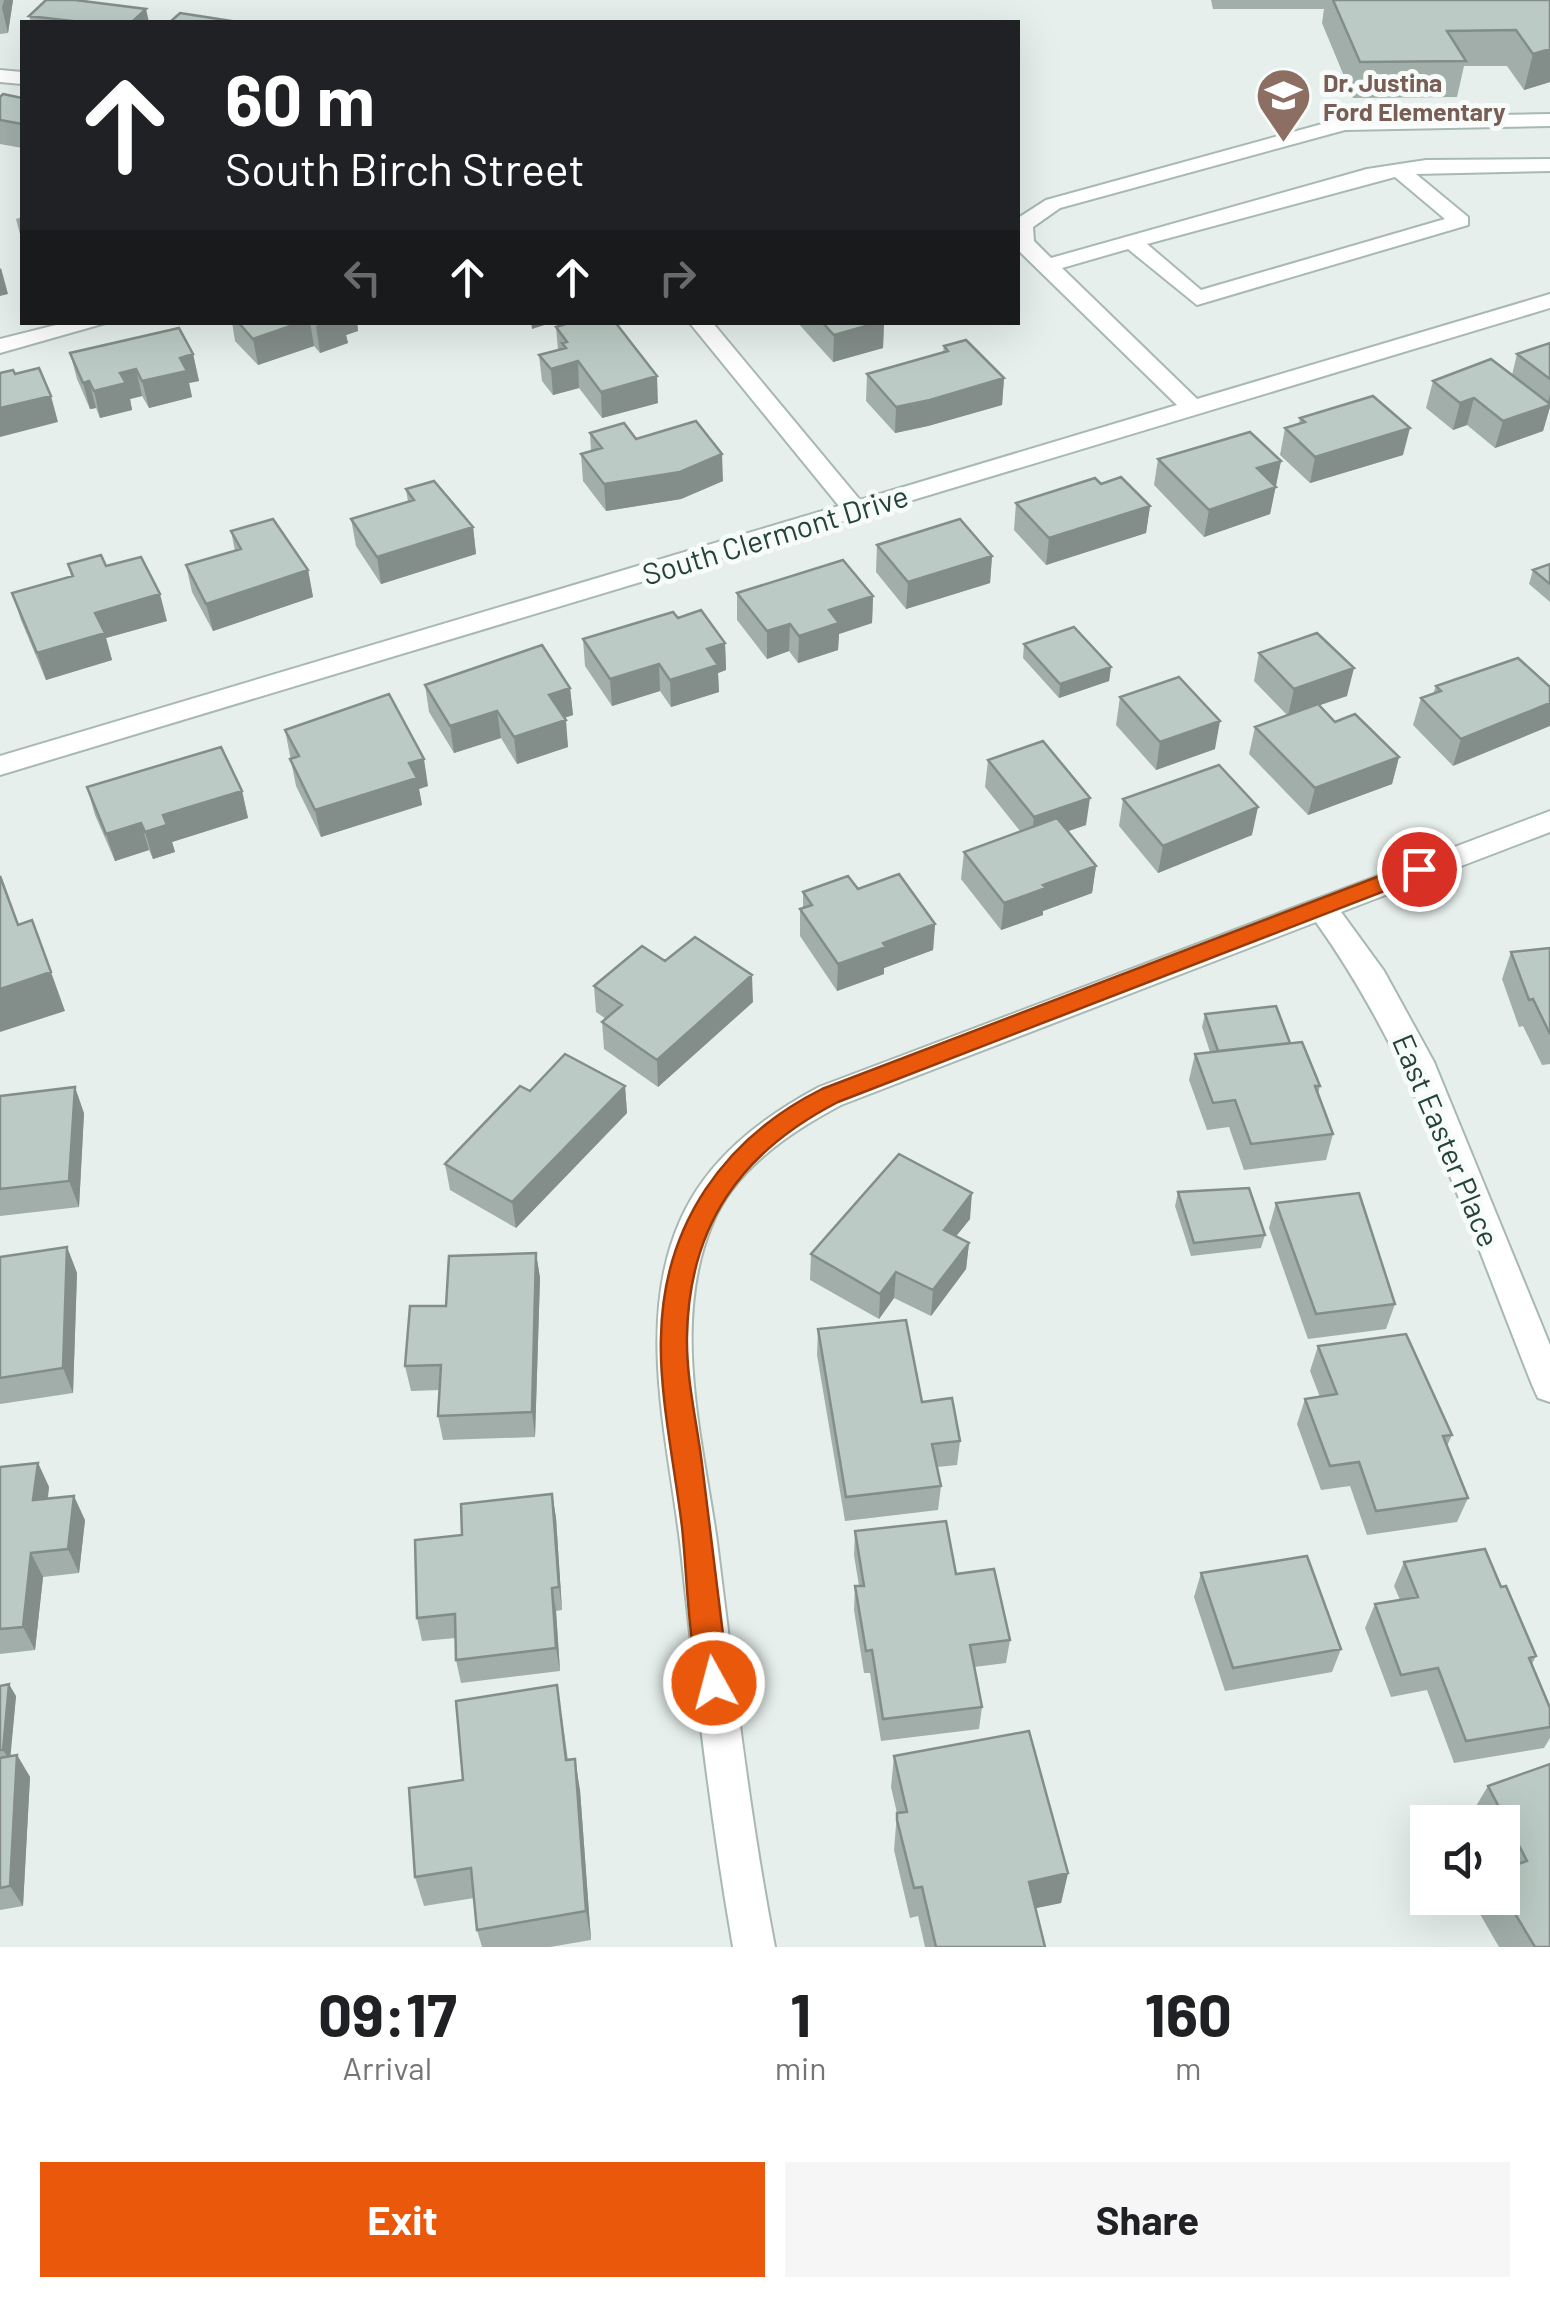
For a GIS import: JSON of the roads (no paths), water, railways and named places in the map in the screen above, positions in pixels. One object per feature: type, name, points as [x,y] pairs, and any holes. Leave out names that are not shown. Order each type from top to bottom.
[{"type":"street","points":[[1192,407],[1023,243],[1022,225],[1053,204],[1344,124],[1550,120]]},
{"type":"street","points":[[1046,266],[1367,175],[1426,166],[1550,164]]},
{"type":"street","points":[[1131,241],[1197,298],[1461,221],[1402,172]]},
{"type":"street","name":"South Clermont Drive","points":[[0,766],[1550,300]]},
{"type":"street","points":[[0,346],[86,325]]},
{"type":"street","points":[[702,325],[855,510]]},
{"type":"street","points":[[754,1947],[732,1837],[674,1337],[688,1244],[714,1192],[737,1162],[792,1115],[830,1096],[1550,821]]},
{"type":"street","name":"East Easter Place","points":[[1320,906],[1373,980],[1418,1062],[1550,1386]]},
{"type":"place","name":"Dr. Justina Ford Elementary","points":[[1284,145]]}]
